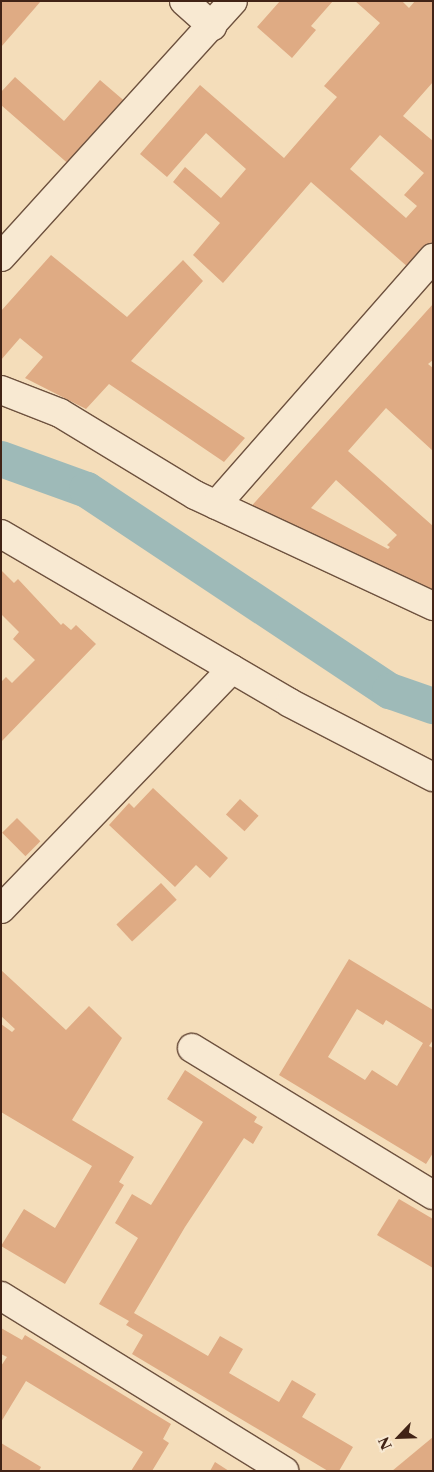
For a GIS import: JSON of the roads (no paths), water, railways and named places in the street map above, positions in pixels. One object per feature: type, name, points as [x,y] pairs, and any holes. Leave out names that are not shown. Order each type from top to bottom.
[{"type":"street","points":[[184,1],[212,26]]},
{"type":"street","points":[[1,257],[233,1]]},
{"type":"street","points":[[216,505],[433,258]]},
{"type":"street","points":[[1,390],[60,413],[216,505],[433,606]]},
{"type":"street","points":[[1,534],[290,703],[433,776]]},
{"type":"street","points":[[1,909],[232,669]]},
{"type":"street","points":[[192,1048],[433,1195]]},
{"type":"street","points":[[1,1296],[284,1471]]},
{"type":"waterway","points":[[1,459],[87,490],[390,691],[433,706]]}]
